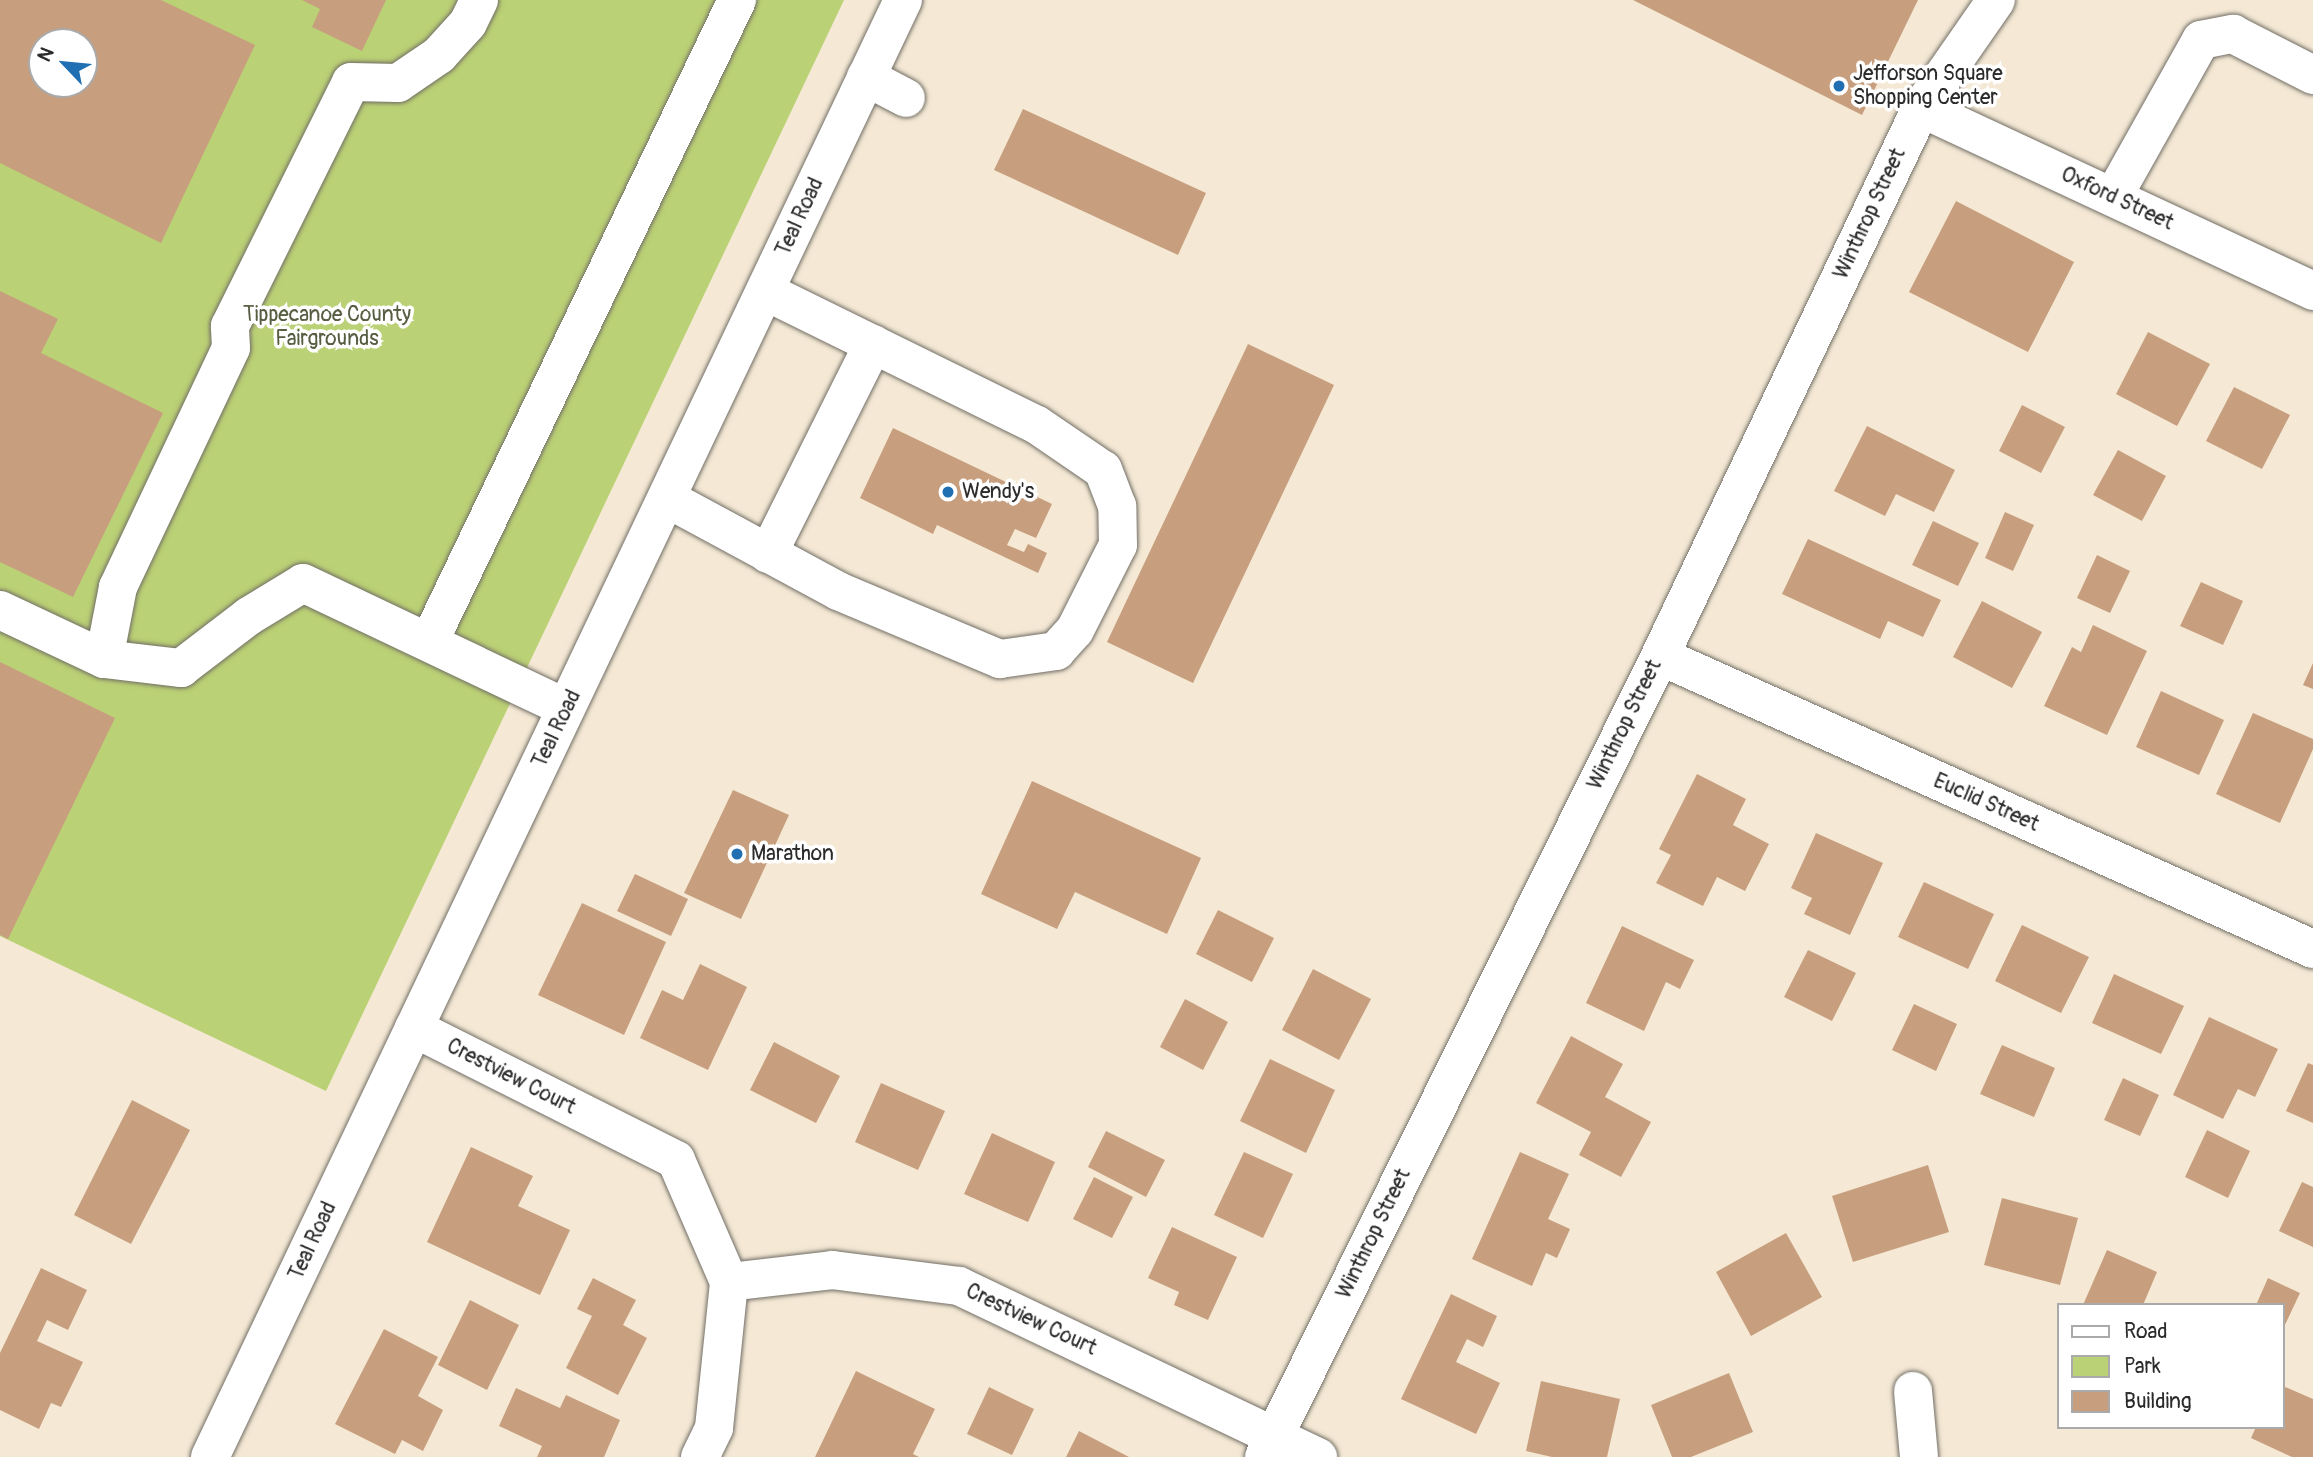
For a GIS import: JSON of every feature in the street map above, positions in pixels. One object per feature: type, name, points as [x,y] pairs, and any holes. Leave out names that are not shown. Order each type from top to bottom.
[{"type":"street","points":[[104,659],[118,587],[231,348],[230,326],[351,82],[398,83],[439,55],[468,23],[480,0]]},
{"type":"street","points":[[430,640],[737,0]]},
{"type":"street","name":"Teal Road","points":[[210,1457],[668,499],[903,0]]},
{"type":"street","name":"Winthrop Street","points":[[1269,1446],[1660,656],[1921,108],[1996,0]]},
{"type":"street","points":[[2113,197],[2201,40],[2233,34],[2313,75]]},
{"type":"street","points":[[866,77],[906,98]]},
{"type":"street","name":"Oxford Street","points":[[1921,108],[2313,291]]},
{"type":"street","points":[[668,499],[850,596],[1000,659],[1056,651],[1075,630],[1118,545],[1117,506],[1103,470],[1037,425],[765,291]]},
{"type":"street","points":[[768,554],[873,344]]},
{"type":"street","points":[[0,610],[104,659],[181,668],[249,615],[303,583],[430,640],[566,708]]},
{"type":"street","name":"Euclid Street","points":[[1660,656],[2313,949]]},
{"type":"street","name":"Crestview Court","points":[[414,1028],[676,1160],[729,1282],[832,1270],[959,1286],[1269,1446],[1318,1457]]},
{"type":"street","points":[[701,1457],[714,1428],[729,1282]]},
{"type":"street","points":[[1913,1391],[1919,1457]]},
{"type":"green space","name":"Tippecanoe County Fairgrounds","points":[[0,0],[844,0],[326,1091],[0,936]]},
{"type":"building","points":[[0,0],[161,0],[255,45],[161,243],[0,163]]},
{"type":"building","points":[[302,0],[386,0],[362,51],[312,27],[320,9]]},
{"type":"building","name":"Jefforson Square Shopping Center","points":[[1633,0],[1918,0],[1862,115]]},
{"type":"building","points":[[1023,109],[1206,193],[1178,255],[994,170]]},
{"type":"building","points":[[1956,201],[2074,262],[2028,352],[1909,292]]},
{"type":"building","points":[[0,291],[58,319],[41,353],[163,413],[73,597],[0,562]]},
{"type":"building","points":[[2148,332],[2210,364],[2177,426],[2116,394]]},
{"type":"building","points":[[1248,344],[1334,385],[1193,683],[1107,642]]},
{"type":"building","points":[[2234,387],[2290,415],[2262,469],[2206,441]]},
{"type":"building","points":[[2022,405],[2065,427],[2041,473],[1999,451]]},
{"type":"building","points":[[1867,426],[1955,470],[1934,512],[1896,494],[1885,516],[1834,491]]},
{"type":"building","points":[[893,428],[1052,504],[1036,538],[1015,529],[1007,545],[1024,552],[1028,544],[1047,553],[1038,573],[937,525],[933,534],[860,498]]},
{"type":"building","points":[[2118,450],[2166,476],[2142,521],[2093,495]]},
{"type":"building","points":[[2005,512],[2034,525],[2013,571],[1985,558]]},
{"type":"building","points":[[1933,521],[1979,543],[1958,586],[1912,565]]},
{"type":"building","points":[[1808,539],[1941,600],[1923,637],[1888,621],[1880,639],[1782,594]]},
{"type":"building","points":[[2097,555],[2130,571],[2110,613],[2077,598]]},
{"type":"building","points":[[2201,582],[2243,601],[2223,645],[2180,626]]},
{"type":"building","points":[[1982,601],[2042,632],[2012,688],[1953,657]]},
{"type":"building","points":[[2093,625],[2147,651],[2107,735],[2044,706],[2072,647],[2081,652]]},
{"type":"building","points":[[0,662],[115,718],[8,939],[0,935]]},
{"type":"building","points":[[2313,663],[2313,689],[2303,685]]},
{"type":"building","points":[[2161,691],[2224,720],[2199,775],[2136,747]]},
{"type":"building","points":[[2253,713],[2313,739],[2313,749],[2280,823],[2216,794]]},
{"type":"building","points":[[1697,774],[1746,799],[1733,825],[1769,844],[1745,891],[1717,877],[1703,906],[1656,883],[1671,855],[1659,849]]},
{"type":"building","points":[[1032,781],[1201,858],[1167,934],[1075,892],[1057,929],[981,894]]},
{"type":"building","name":"Marathon","points":[[733,790],[789,815],[741,919],[684,893]]},
{"type":"building","points":[[1816,833],[1883,863],[1850,935],[1804,914],[1812,898],[1791,888]]},
{"type":"building","points":[[635,874],[688,899],[671,936],[617,911]]},
{"type":"building","points":[[1924,882],[1994,914],[1968,969],[1898,937]]},
{"type":"building","points":[[582,903],[666,942],[624,1035],[538,995]]},
{"type":"building","points":[[1218,910],[1274,938],[1252,982],[1196,954]]},
{"type":"building","points":[[2022,925],[2089,957],[2061,1013],[1995,981]]},
{"type":"building","points":[[1622,926],[1694,960],[1680,989],[1666,982],[1644,1031],[1586,1003]]},
{"type":"building","points":[[1808,950],[1856,973],[1832,1021],[1784,997]]},
{"type":"building","points":[[700,964],[747,987],[708,1070],[640,1038],[662,990],[683,1000]]},
{"type":"building","points":[[1313,969],[1371,999],[1339,1060],[1282,1030]]},
{"type":"building","points":[[2114,974],[2184,1006],[2161,1054],[2092,1023]]},
{"type":"building","points":[[1185,999],[1228,1022],[1203,1070],[1160,1047]]},
{"type":"building","points":[[1914,1004],[1957,1024],[1936,1071],[1892,1050]]},
{"type":"building","points":[[2209,1017],[2278,1049],[2255,1097],[2238,1089],[2223,1119],[2173,1095]]},
{"type":"building","points":[[1571,1036],[1623,1064],[1605,1097],[1651,1122],[1621,1177],[1579,1155],[1591,1132],[1536,1103]]},
{"type":"building","points":[[774,1042],[840,1076],[816,1123],[750,1090]]},
{"type":"building","points":[[2002,1045],[2055,1068],[2034,1117],[1980,1094]]},
{"type":"building","points":[[1270,1059],[1335,1090],[1306,1153],[1240,1121]]},
{"type":"building","points":[[2308,1063],[2313,1065],[2313,1123],[2286,1111]]},
{"type":"building","points":[[2123,1078],[2159,1095],[2140,1136],[2104,1120]]},
{"type":"building","points":[[881,1083],[945,1111],[918,1170],[855,1142]]},
{"type":"building","points":[[132,1100],[190,1130],[131,1244],[74,1215]]},
{"type":"building","points":[[2207,1130],[2250,1151],[2228,1198],[2185,1177]]},
{"type":"building","points":[[1106,1131],[1165,1160],[1146,1197],[1088,1167]]},
{"type":"building","points":[[992,1133],[1055,1162],[1028,1222],[964,1194]]},
{"type":"building","points":[[471,1147],[533,1176],[518,1206],[570,1230],[540,1295],[427,1242]]},
{"type":"building","points":[[1244,1152],[1293,1174],[1263,1238],[1214,1215]]},
{"type":"building","points":[[1520,1152],[1569,1174],[1548,1219],[1570,1229],[1557,1258],[1546,1253],[1532,1286],[1472,1259]]},
{"type":"building","points":[[1928,1165],[1949,1232],[1853,1262],[1832,1196]]},
{"type":"building","points":[[1094,1177],[1133,1197],[1112,1238],[1073,1219]]},
{"type":"building","points":[[2302,1182],[2313,1187],[2313,1247],[2279,1231]]},
{"type":"building","points":[[2002,1198],[2078,1218],[2060,1285],[1984,1265]]},
{"type":"building","points":[[1172,1227],[1237,1257],[1208,1320],[1174,1305],[1179,1292],[1148,1278]]},
{"type":"building","points":[[1786,1233],[1822,1297],[1751,1336],[1716,1272]]},
{"type":"building","points":[[2107,1250],[2157,1272],[2144,1303],[2084,1303]]},
{"type":"building","points":[[41,1268],[87,1290],[68,1330],[47,1320],[37,1341],[83,1362],[61,1407],[51,1403],[39,1429],[0,1410],[0,1353]]},
{"type":"building","points":[[593,1278],[636,1300],[623,1325],[647,1338],[618,1395],[566,1368],[592,1316],[577,1309]]},
{"type":"building","points":[[2268,1278],[2300,1293],[2285,1325],[2285,1303],[2257,1303]]},
{"type":"building","points":[[1451,1294],[1497,1316],[1483,1347],[1467,1339],[1456,1362],[1500,1383],[1476,1434],[1401,1399]]},
{"type":"building","points":[[470,1300],[519,1325],[487,1390],[438,1365]]},
{"type":"building","points":[[384,1329],[438,1357],[418,1396],[443,1410],[423,1451],[402,1440],[395,1454],[335,1424]]},
{"type":"building","points":[[856,1371],[935,1409],[913,1454],[919,1457],[815,1457]]},
{"type":"building","points":[[1729,1373],[1753,1432],[1691,1457],[1672,1457],[1651,1405]]},
{"type":"building","points":[[1541,1381],[1620,1399],[1607,1457],[1552,1457],[1526,1451]]},
{"type":"building","points":[[989,1387],[1034,1409],[1012,1455],[967,1434]]},
{"type":"building","points":[[2285,1387],[2313,1399],[2313,1457],[2292,1457],[2251,1438],[2255,1429],[2285,1429]]},
{"type":"building","points":[[516,1388],[560,1408],[566,1395],[620,1420],[604,1457],[537,1457],[542,1446],[499,1426]]},
{"type":"building","points":[[1079,1431],[1129,1457],[1066,1457]]},
{"type":"place","name":"Jefforson Square Shopping Center","points":[[1839,86]]},
{"type":"place","name":"Wendy's","points":[[948,492]]},
{"type":"place","name":"Marathon","points":[[737,854]]}]
